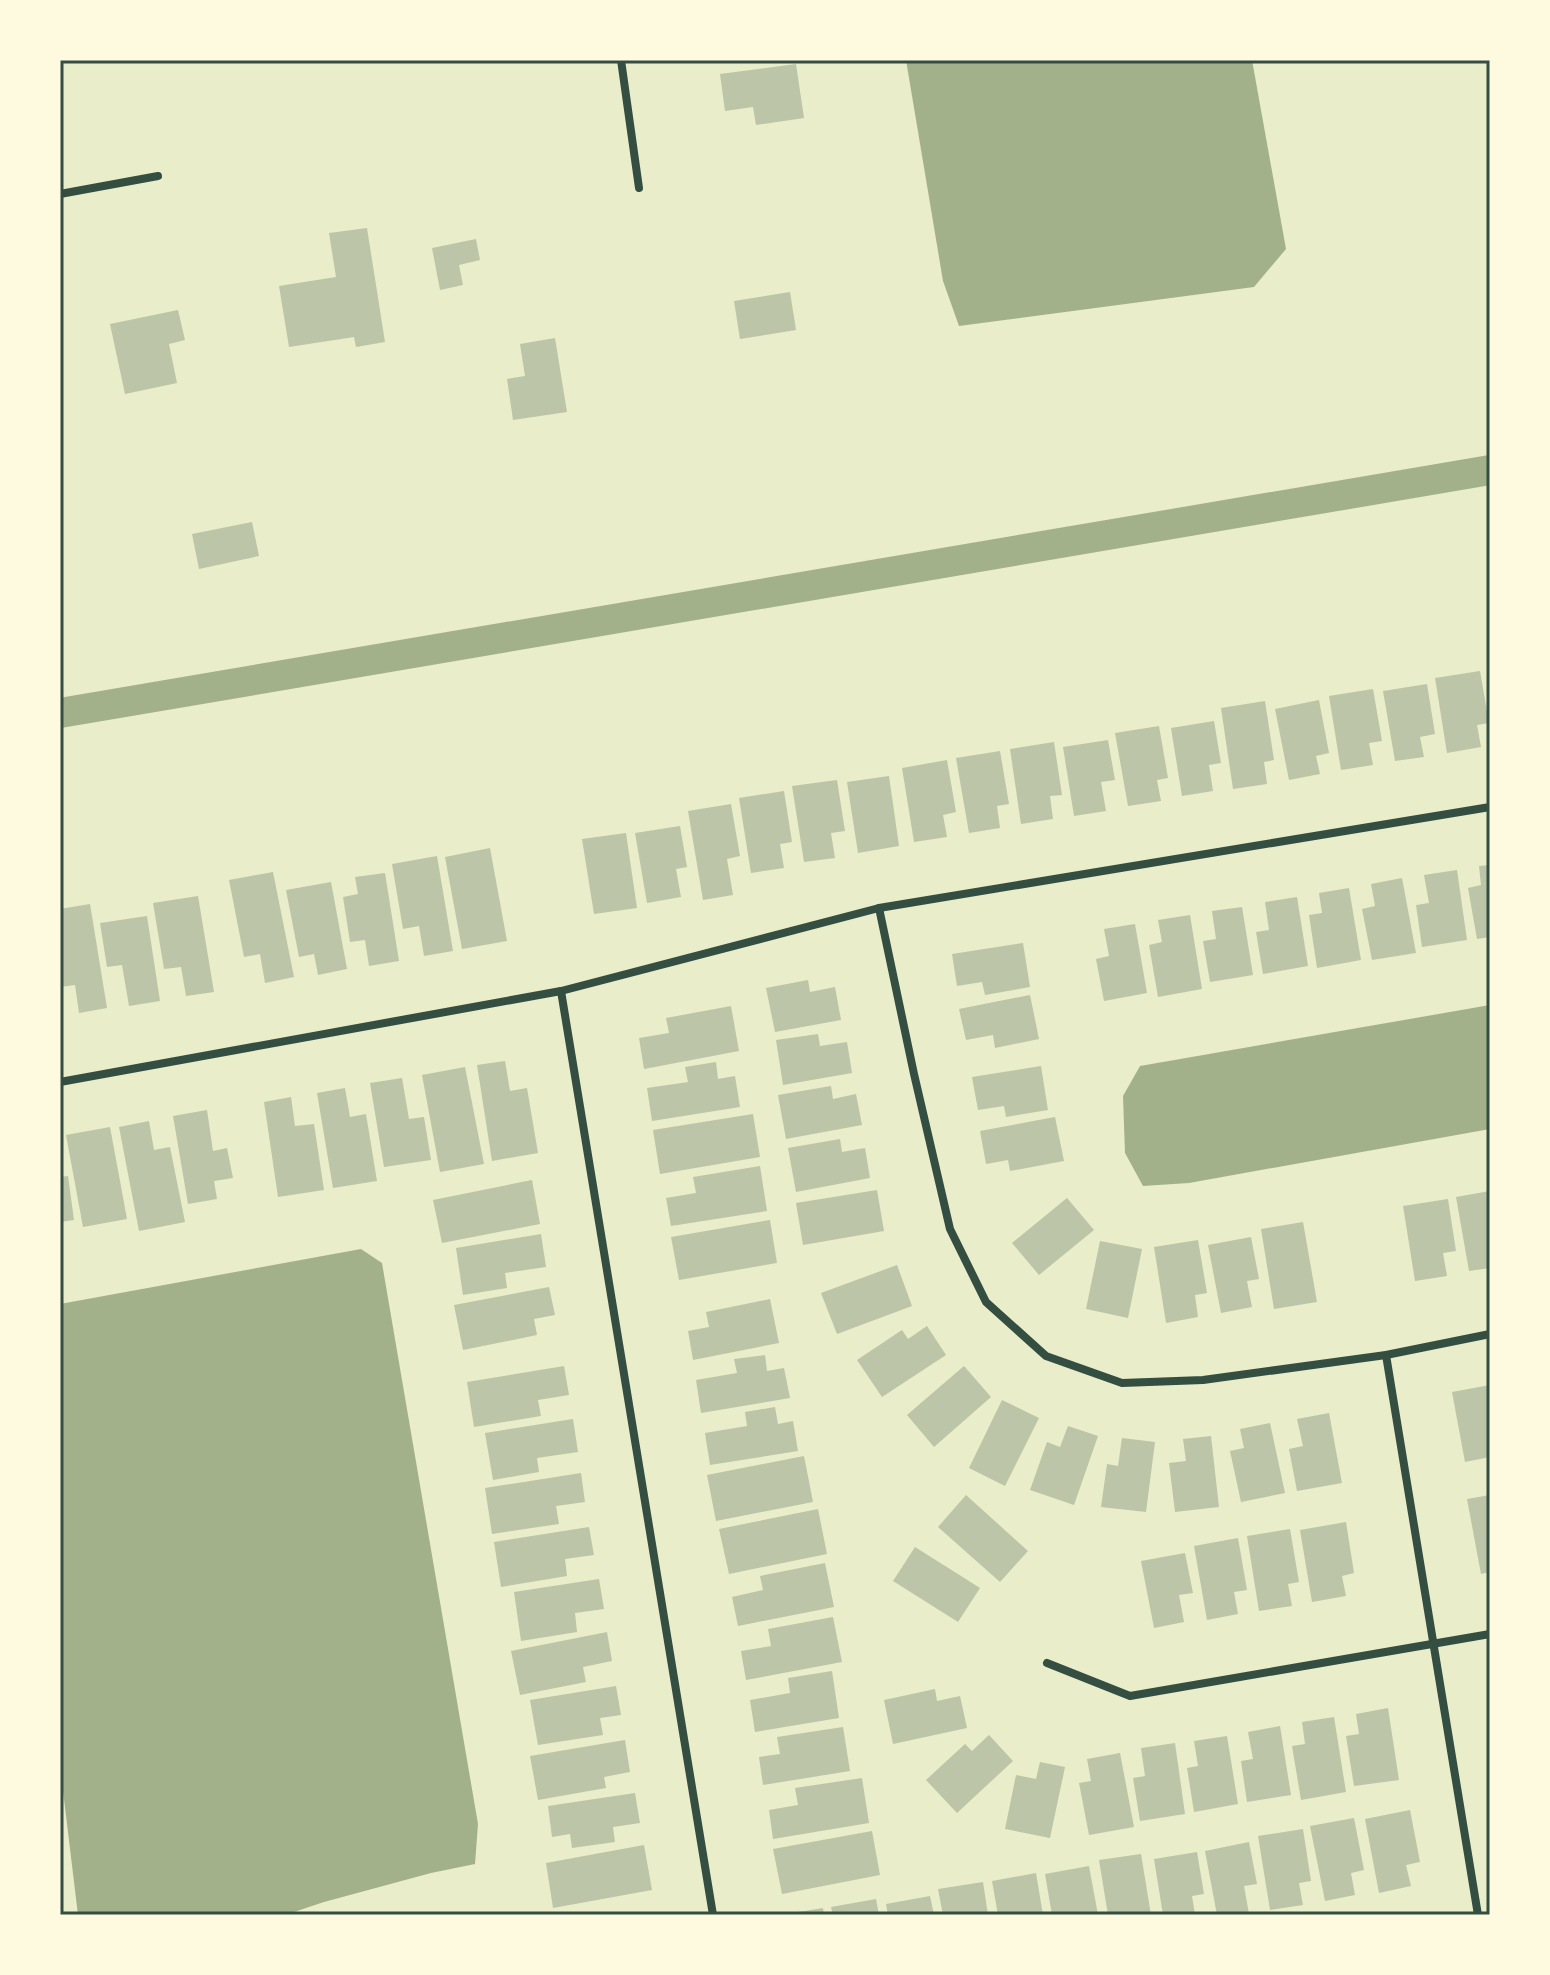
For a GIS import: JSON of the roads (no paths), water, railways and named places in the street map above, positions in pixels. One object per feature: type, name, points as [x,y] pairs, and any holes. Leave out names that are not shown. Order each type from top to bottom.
[{"type":"street","points":[[621,60],[639,188]]},
{"type":"street","points":[[60,194],[158,176]]},
{"type":"street","points":[[60,1082],[561,991],[879,908],[1490,807]]},
{"type":"street","points":[[879,908],[950,1229],[986,1302],[1046,1356],[1122,1383],[1203,1380],[1386,1355],[1490,1334]]},
{"type":"street","points":[[561,991],[713,1915]]},
{"type":"street","points":[[1386,1355],[1478,1915]]},
{"type":"street","points":[[1047,1663],[1130,1696],[1490,1634]]},
{"type":"waterway","points":[[60,713],[1490,470]]}]
